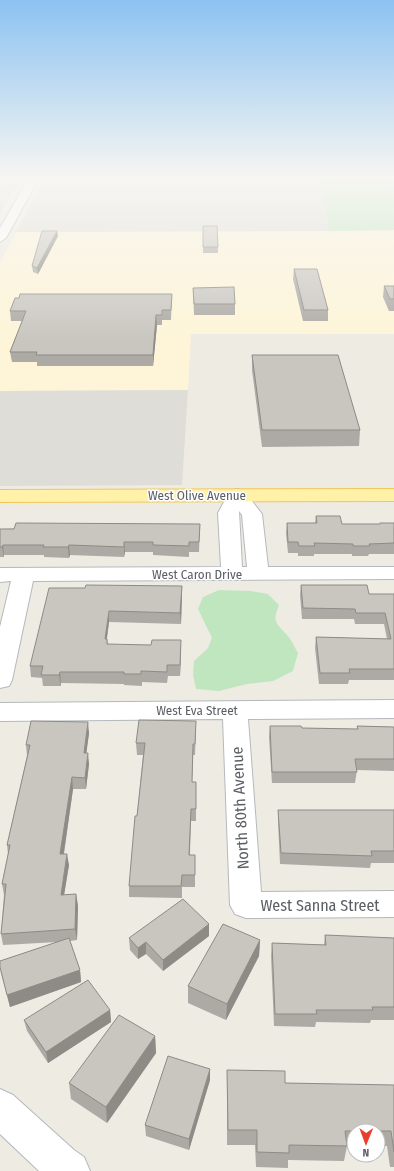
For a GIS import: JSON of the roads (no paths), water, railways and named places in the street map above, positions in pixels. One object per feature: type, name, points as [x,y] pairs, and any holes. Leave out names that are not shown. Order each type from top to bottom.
[{"type":"main road","name":"West Olive Avenue","points":[[0,496],[394,495]]},
{"type":"street","points":[[232,574],[228,513],[237,495],[252,514],[258,574]]},
{"type":"street","name":"West Caron Drive","points":[[0,575],[394,573]]},
{"type":"street","points":[[0,680],[24,575]]},
{"type":"street","name":"West Eva Street","points":[[0,712],[394,709]]},
{"type":"street","name":"North 80th Avenue","points":[[235,710],[246,905]]},
{"type":"street","name":"West Sanna Street","points":[[246,905],[394,904]]},
{"type":"street","points":[[0,1108],[60,1164],[70,1171]]}]
